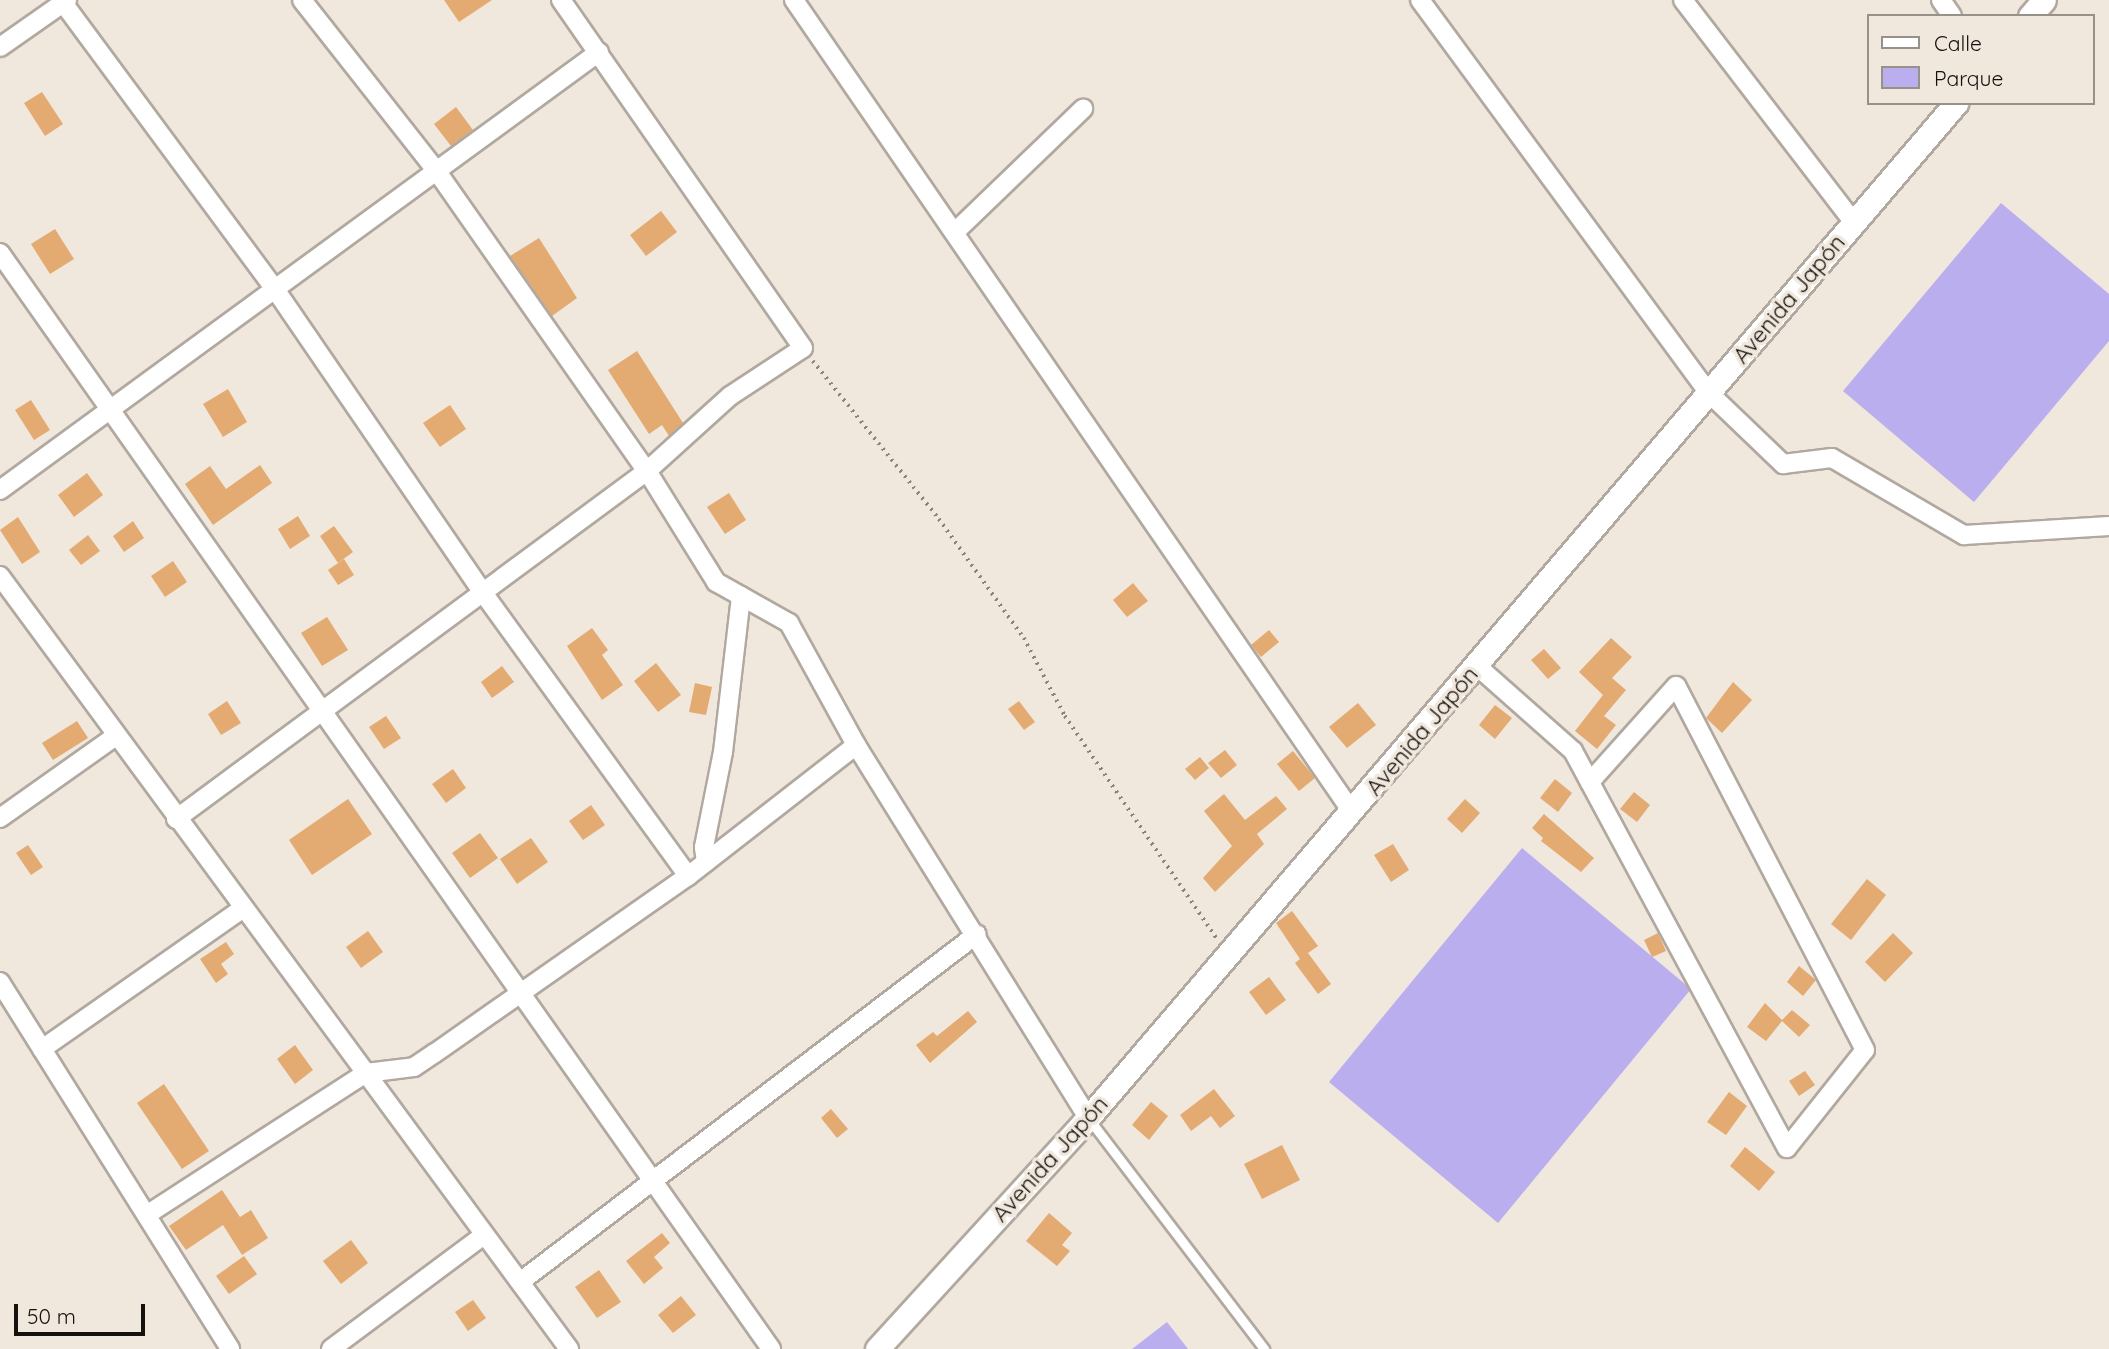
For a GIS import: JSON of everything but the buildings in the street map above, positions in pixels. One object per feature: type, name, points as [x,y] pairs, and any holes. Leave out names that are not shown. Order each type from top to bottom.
[{"type":"street","points":[[302,0],[438,173],[647,471],[716,582],[789,623],[856,745],[978,934],[1088,1118]]},
{"type":"street","points":[[176,818],[484,594],[647,471],[730,396],[803,348],[561,0]]},
{"type":"street","points":[[794,0],[956,232],[1352,813]]},
{"type":"street","points":[[1420,0],[1709,393],[1783,464],[1832,458],[1964,535],[2109,526]]},
{"type":"street","points":[[1684,0],[1854,223]]},
{"type":"street","points":[[2032,14],[2044,0]]},
{"type":"street","points":[[0,47],[64,1],[276,292],[484,594],[688,876]]},
{"type":"street","points":[[0,490],[114,411],[599,52]]},
{"type":"street","name":"Avenida Japón","points":[[877,1349],[1088,1118],[1352,813],[1954,105]]},
{"type":"street","points":[[956,232],[1083,109]]},
{"type":"street","points":[[0,253],[324,709],[523,992],[651,1181],[771,1349]]},
{"type":"street","points":[[0,576],[569,1349]]},
{"type":"street","points":[[706,862],[704,847],[723,752],[741,596]]},
{"type":"street","points":[[1477,666],[1573,751],[1787,1148],[1866,1050],[1676,686],[1590,782]]},
{"type":"street","points":[[0,818],[116,736]]},
{"type":"street","points":[[148,1214],[366,1073],[414,1067],[688,876],[856,745]]},
{"type":"street","points":[[42,1049],[243,908]]},
{"type":"street","points":[[520,1282],[978,934]]},
{"type":"street","points":[[0,982],[148,1214],[230,1349]]},
{"type":"street","points":[[331,1349],[484,1235]]},
{"type":"lane","points":[[1088,1118],[1264,1349]]},
{"type":"path","points":[[803,348],[939,519],[1024,638],[1065,716],[1228,956]]},
{"type":"green space","points":[[2001,203],[2109,294],[2109,341],[1974,502],[1843,391]]},
{"type":"green space","points":[[1522,848],[1691,989],[1498,1223],[1329,1082]]},
{"type":"green space","points":[[1167,1322],[1188,1349],[1132,1349]]}]
